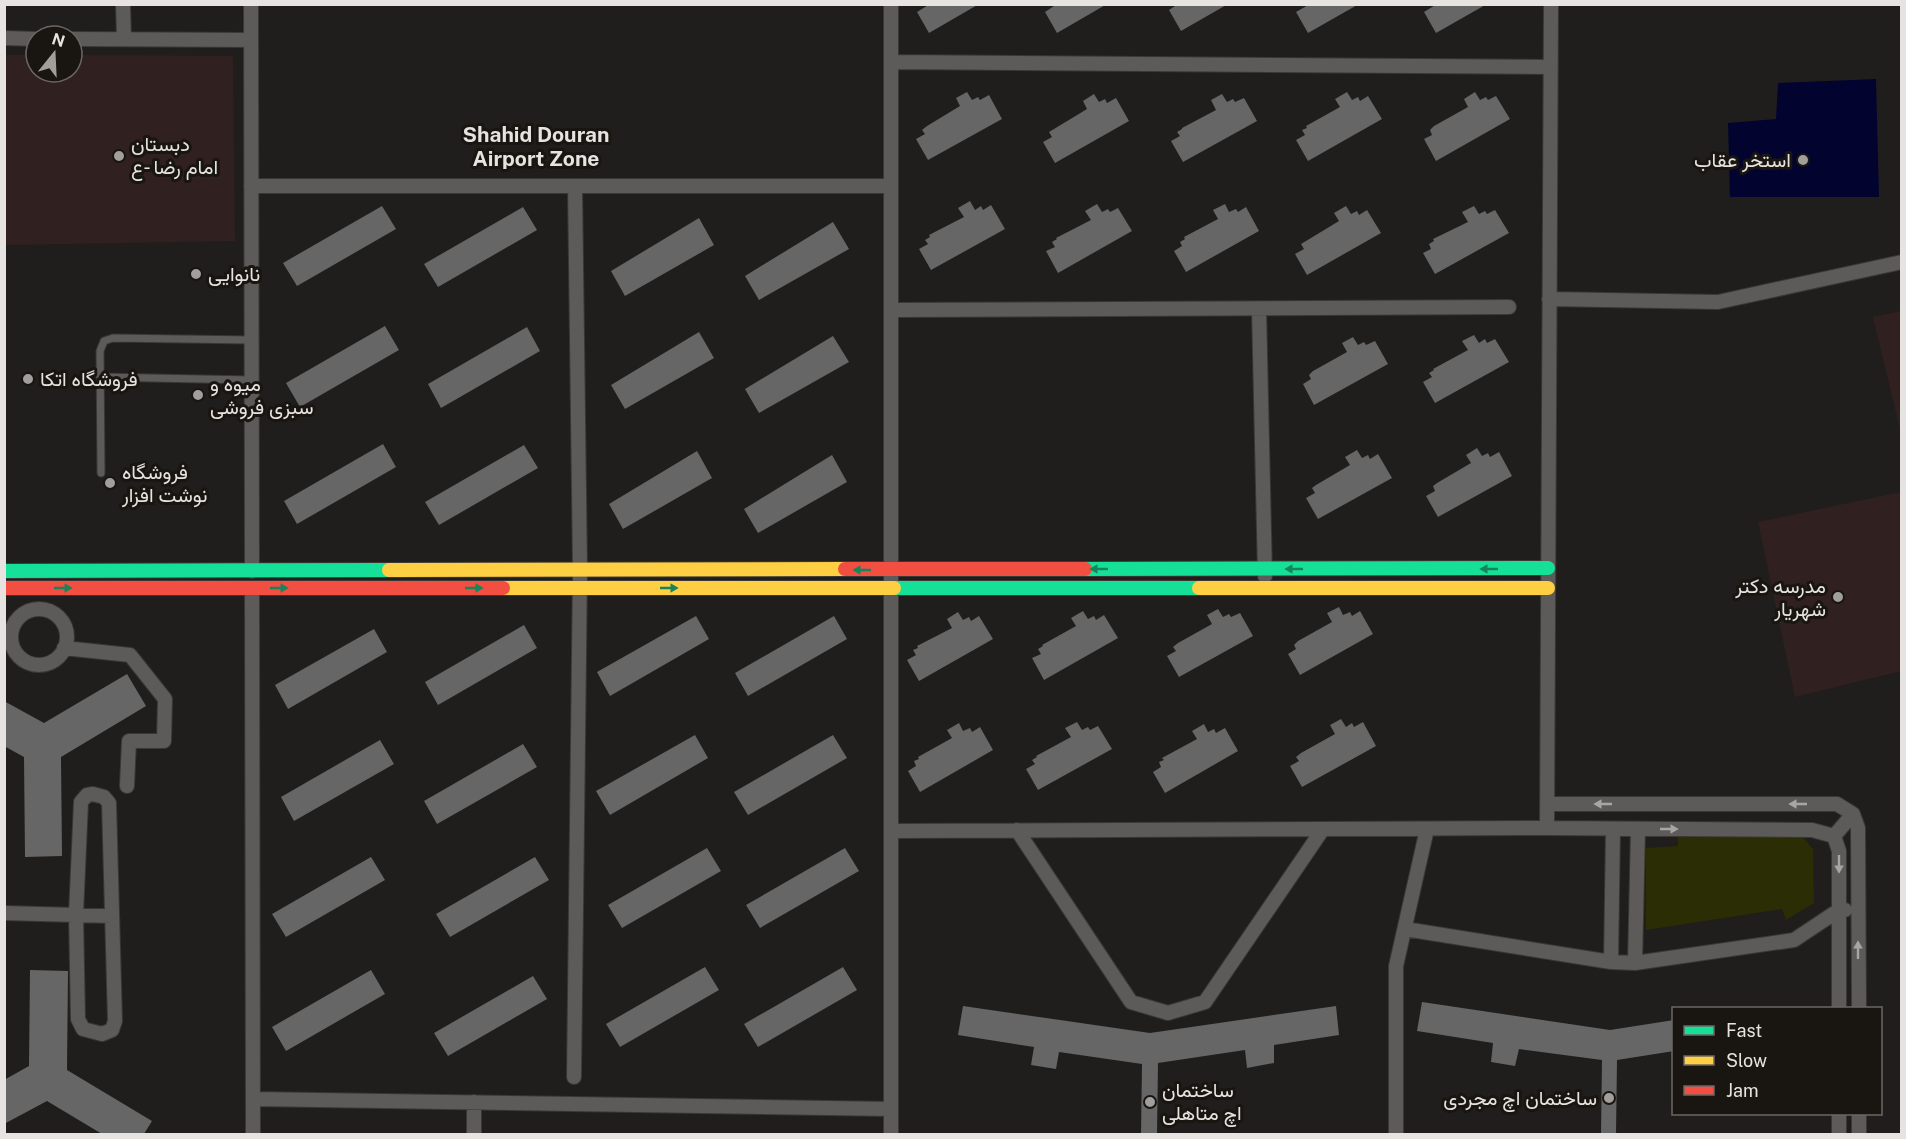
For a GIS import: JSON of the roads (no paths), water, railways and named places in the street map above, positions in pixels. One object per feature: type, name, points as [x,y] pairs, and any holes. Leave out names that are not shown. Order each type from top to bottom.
[{"type":"street","points":[[123,4],[124,39]]},
{"type":"street","points":[[251,4],[254,1134]]},
{"type":"street","points":[[891,4],[891,1134]]},
{"type":"street","points":[[1547,828],[1551,4]]},
{"type":"street","points":[[4,38],[24,39]]},
{"type":"street","points":[[84,39],[250,40]]},
{"type":"street","points":[[891,62],[1550,67]]},
{"type":"street","points":[[251,186],[891,186]]},
{"type":"street","points":[[574,1077],[580,588],[575,186]]},
{"type":"street","points":[[1549,299],[1718,302],[1902,262]]},
{"type":"street","points":[[891,310],[1509,307]]},
{"type":"street","points":[[1259,309],[1265,588]]},
{"type":"street","points":[[4,571],[1548,568]]},
{"type":"street","points":[[31,571],[35,609]]},
{"type":"street","points":[[4,588],[1548,588]]},
{"type":"street","points":[[35,609],[46,610],[60,618],[67,633],[64,648],[60,655],[47,664],[31,664],[11,656],[10,641],[13,625],[23,613],[35,609]]},
{"type":"street","points":[[64,648],[130,655],[165,699],[164,741],[129,741],[127,786]]},
{"type":"street","points":[[87,795],[104,797],[109,803],[112,916],[115,1021],[112,1030],[102,1034],[84,1029],[79,1022],[76,914],[81,802],[87,795]]},
{"type":"street","points":[[1547,804],[1837,804],[1853,814],[1858,828],[1858,1007]]},
{"type":"street","points":[[1834,836],[1853,814]]},
{"type":"street","points":[[891,831],[1547,828],[1812,830],[1834,836]]},
{"type":"street","points":[[1017,830],[1131,1002],[1168,1014],[1204,1002],[1323,829]]},
{"type":"street","points":[[1396,1134],[1396,966],[1427,829]]},
{"type":"street","points":[[1611,962],[1613,829]]},
{"type":"street","points":[[1635,963],[1638,829]]},
{"type":"street","points":[[1834,836],[1839,851],[1839,1007]]},
{"type":"street","points":[[1405,929],[1611,962],[1635,963],[1794,940],[1839,910],[1858,909]]},
{"type":"street","points":[[4,913],[112,916]]},
{"type":"street","points":[[253,1099],[891,1109]]},
{"type":"street","points":[[474,1102],[474,1134]]},
{"type":"street","points":[[1839,1115],[1839,1134]]},
{"type":"street","points":[[1859,1115],[1859,1134]]},
{"type":"lane","points":[[101,473],[100,351],[104,341],[113,338],[252,340]]},
{"type":"lane","points":[[100,377],[252,380]]},
{"type":"place","name":"دبستان امام رضا -ع","points":[[119,156]]},
{"type":"place","name":"استخر عقاب","points":[[1803,160]]},
{"type":"place","name":"نانوایی","points":[[196,274]]},
{"type":"place","name":"فروشگاه اتکا","points":[[28,379]]},
{"type":"place","name":"میوه و سبزی فروشی","points":[[198,395]]},
{"type":"place","name":"فروشگاه نوشت افزار","points":[[110,483]]},
{"type":"place","name":"مدرسه دکتر شهریار","points":[[1838,597]]},
{"type":"place","name":"ساختمان اچ مجردی","points":[[1609,1098]]},
{"type":"place","name":"ساختمان اچ متاهلی","points":[[1150,1102]]},
{"type":"district","name":"Shahid Douran Airport Zone","points":[[536,147]]}]
